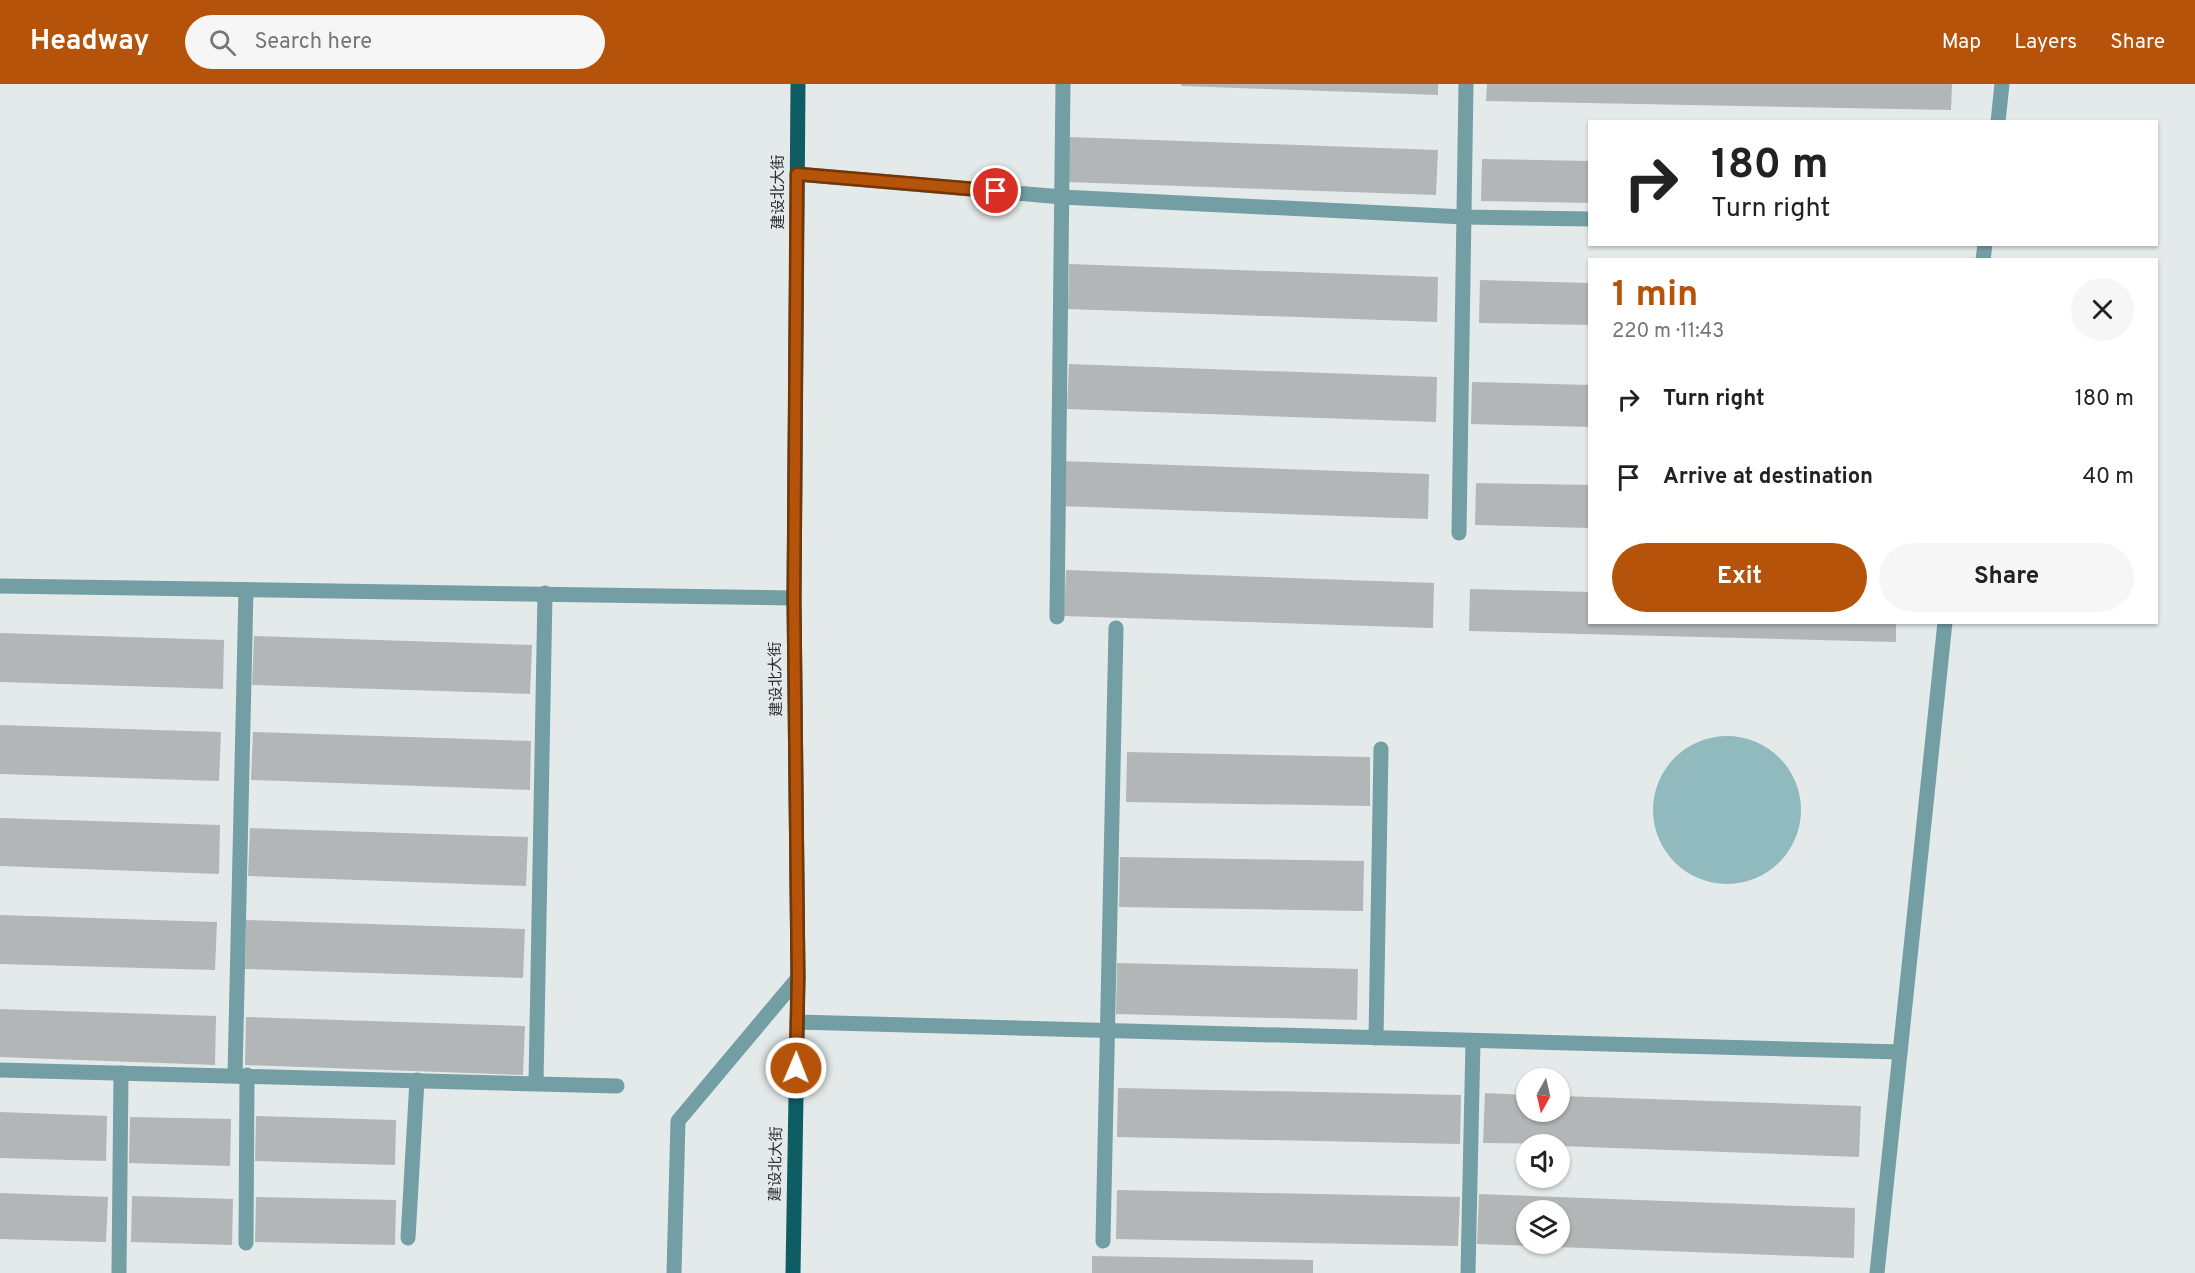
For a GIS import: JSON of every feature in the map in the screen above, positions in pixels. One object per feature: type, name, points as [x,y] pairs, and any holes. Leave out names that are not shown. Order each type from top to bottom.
[{"type":"main road","name":"建设北大街","points":[[793,1273],[798,978],[794,598],[798,84]]},
{"type":"street","points":[[1057,617],[1063,84]]},
{"type":"street","points":[[1460,533],[1466,84]]},
{"type":"street","points":[[1998,120],[2002,84]]},
{"type":"street","points":[[797,174],[1062,197],[1464,217],[1588,219]]},
{"type":"street","points":[[0,586],[794,598]]},
{"type":"street","points":[[246,590],[241,1075],[246,1243]]},
{"type":"street","points":[[536,1083],[545,593]]},
{"type":"street","points":[[1877,1273],[1945,624]]},
{"type":"street","points":[[1103,1241],[1116,628]]},
{"type":"street","points":[[1376,1038],[1381,749]]},
{"type":"street","points":[[674,1273],[678,1120],[798,978]]},
{"type":"street","points":[[797,1022],[1900,1052]]},
{"type":"street","points":[[1468,1273],[1473,1041]]},
{"type":"street","points":[[0,1070],[618,1086]]},
{"type":"street","points":[[119,1273],[121,1073]]},
{"type":"street","points":[[408,1238],[417,1080]]},
{"type":"water","points":[[1727,736],[1755,741],[1768,748],[1779,758],[1789,769],[1796,782],[1801,810],[1796,838],[1789,851],[1779,862],[1768,872],[1755,879],[1727,884],[1699,879],[1686,872],[1675,862],[1665,851],[1658,838],[1653,810],[1658,782],[1665,769],[1675,758],[1686,748],[1699,741]]},
{"type":"building","points":[[1181,84],[1438,84],[1438,95],[1181,86]]},
{"type":"building","points":[[1487,84],[1952,84],[1951,110],[1486,101]]},
{"type":"building","points":[[1069,137],[1438,150],[1436,195],[1067,182]]},
{"type":"building","points":[[1482,159],[1588,161],[1588,203],[1481,201]]},
{"type":"building","points":[[1069,264],[1438,277],[1437,322],[1068,309]]},
{"type":"building","points":[[1480,280],[1588,283],[1588,325],[1479,323]]},
{"type":"building","points":[[1069,364],[1437,377],[1436,422],[1067,409]]},
{"type":"building","points":[[1472,382],[1588,385],[1588,427],[1471,424]]},
{"type":"building","points":[[1061,461],[1429,474],[1428,519],[1059,506]]},
{"type":"building","points":[[1476,483],[1588,485],[1588,528],[1475,525]]},
{"type":"building","points":[[1066,570],[1434,583],[1433,628],[1064,616]]},
{"type":"building","points":[[1470,589],[1588,592],[1588,624],[1896,624],[1896,642],[1469,631]]},
{"type":"building","points":[[0,633],[224,640],[223,689],[0,682]]},
{"type":"building","points":[[254,636],[532,645],[530,694],[252,685]]},
{"type":"building","points":[[0,725],[221,732],[219,781],[0,774]]},
{"type":"building","points":[[253,732],[531,741],[530,790],[251,780]]},
{"type":"building","points":[[1127,752],[1370,757],[1370,806],[1126,802]]},
{"type":"building","points":[[0,818],[220,825],[219,874],[0,866]]},
{"type":"building","points":[[250,828],[528,837],[526,886],[248,876]]},
{"type":"building","points":[[1120,857],[1364,861],[1363,911],[1119,907]]},
{"type":"building","points":[[0,915],[217,922],[215,970],[0,964]]},
{"type":"building","points":[[246,920],[525,929],[523,978],[245,969]]},
{"type":"building","points":[[1117,963],[1358,969],[1357,1020],[1116,1014]]},
{"type":"building","points":[[0,1009],[216,1016],[215,1065],[0,1057]]},
{"type":"building","points":[[246,1017],[525,1026],[523,1075],[245,1065]]},
{"type":"building","points":[[1118,1088],[1461,1095],[1460,1144],[1117,1137]]},
{"type":"building","points":[[1485,1093],[1516,1094],[1516,1122],[1570,1122],[1570,1096],[1861,1106],[1859,1157],[1570,1146],[1570,1134],[1516,1134],[1516,1143],[1483,1143]]},
{"type":"building","points":[[0,1112],[107,1116],[106,1161],[0,1158]]},
{"type":"building","points":[[256,1116],[396,1120],[395,1165],[255,1161]]},
{"type":"building","points":[[130,1117],[231,1119],[230,1166],[129,1163]]},
{"type":"building","points":[[1117,1190],[1460,1197],[1458,1246],[1116,1239]]},
{"type":"building","points":[[0,1193],[108,1197],[106,1242],[0,1239]]},
{"type":"building","points":[[1479,1194],[1855,1208],[1854,1258],[1570,1247],[1570,1200],[1516,1200],[1516,1245],[1477,1244]]},
{"type":"building","points":[[132,1196],[233,1199],[232,1245],[131,1242]]},
{"type":"building","points":[[256,1197],[396,1200],[395,1245],[255,1242]]},
{"type":"building","points":[[1092,1256],[1313,1260],[1313,1273],[1092,1273]]},
{"type":"route","points":[[796,1068],[798,978],[794,598],[797,174],[996,191]]}]
